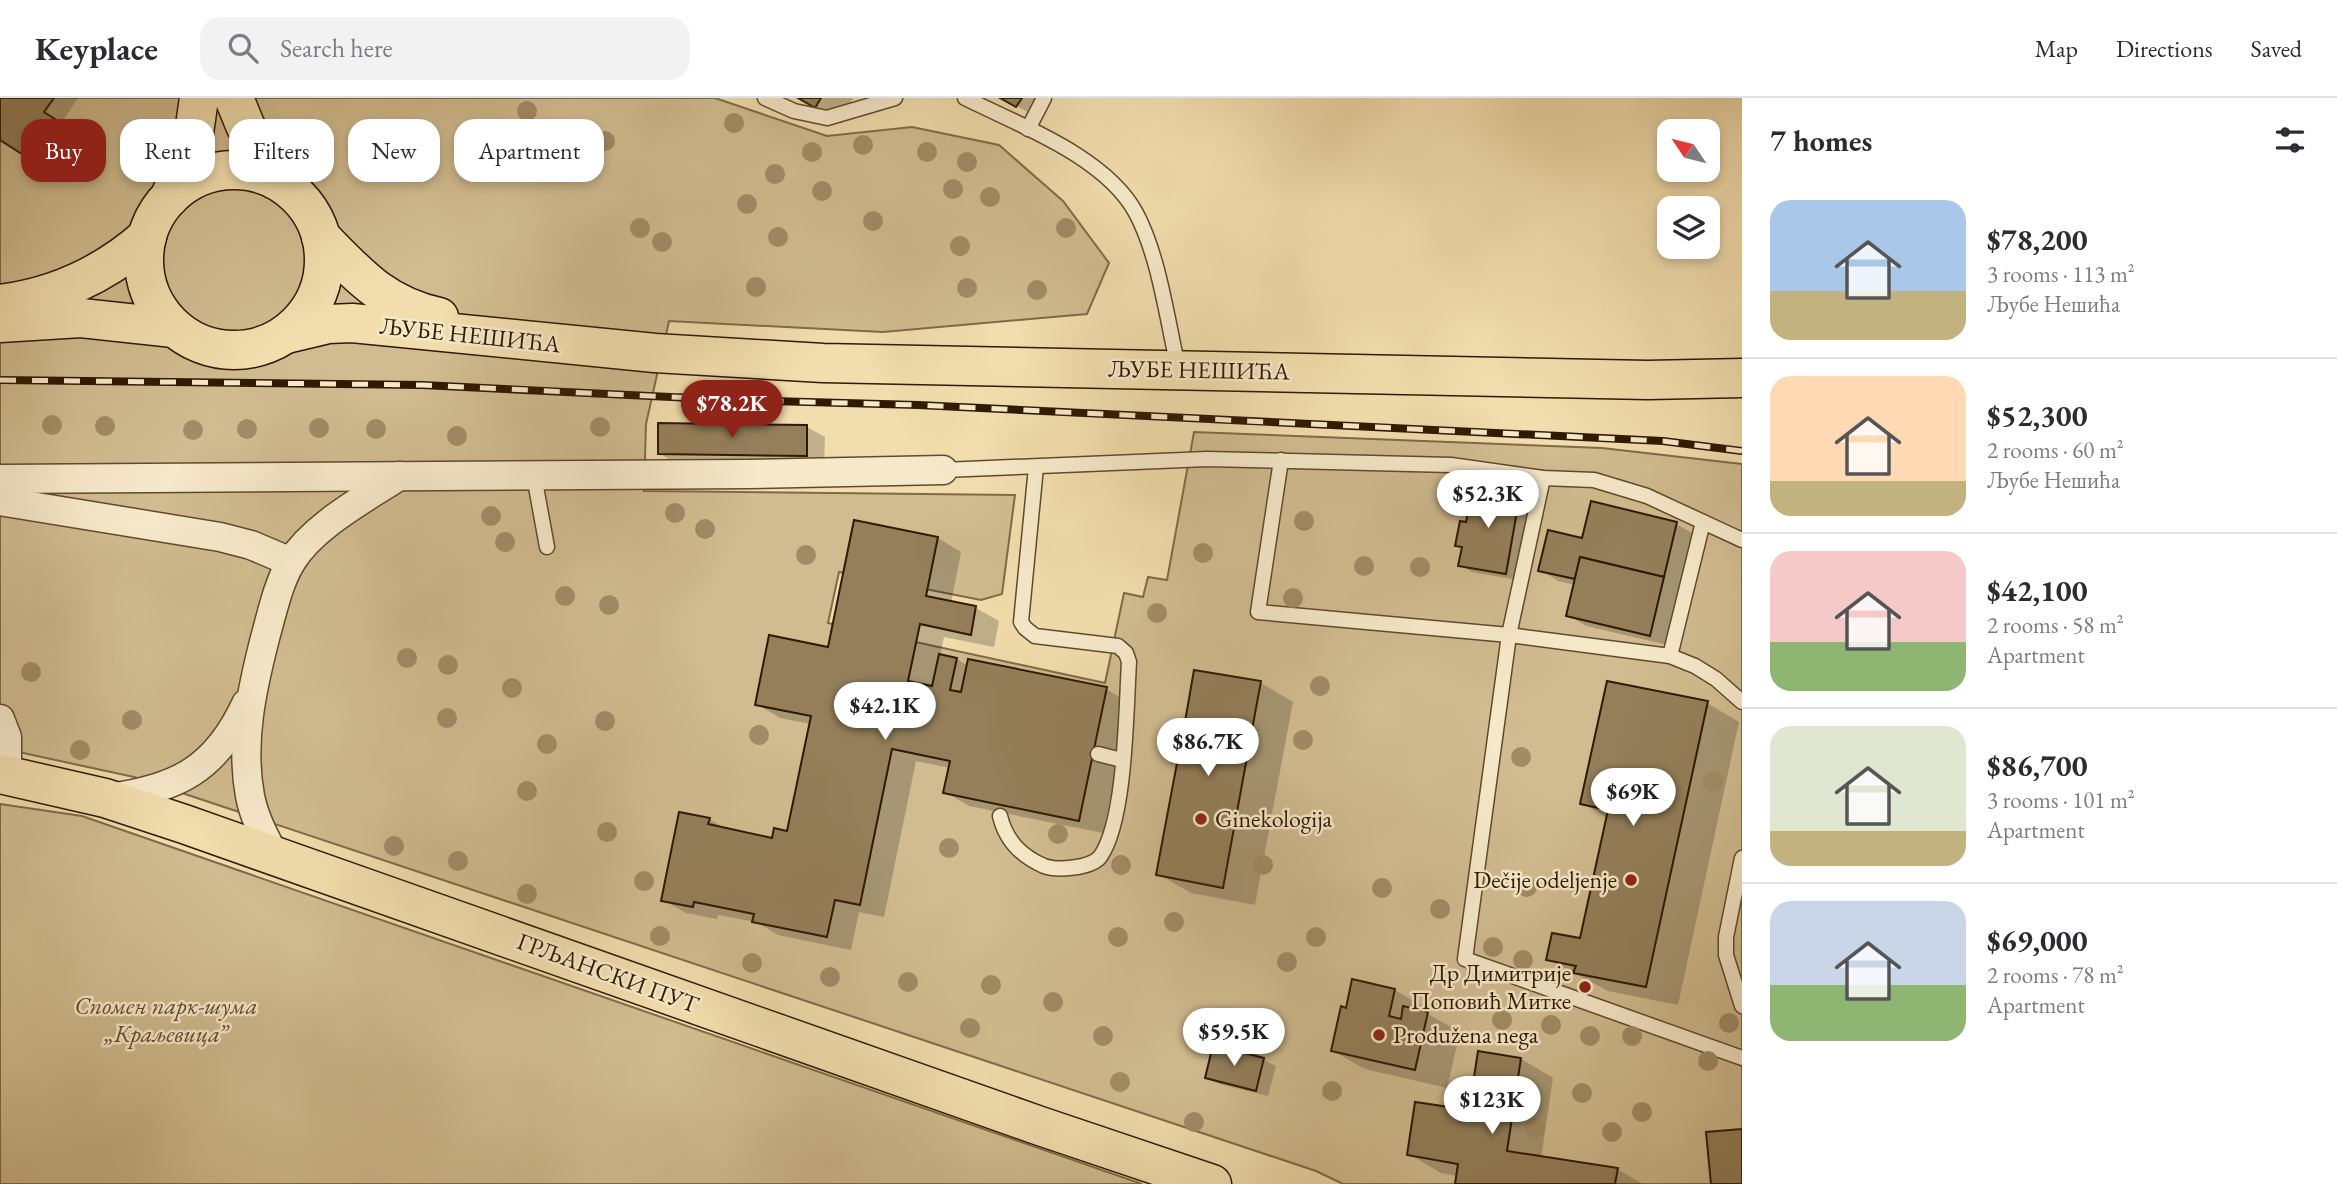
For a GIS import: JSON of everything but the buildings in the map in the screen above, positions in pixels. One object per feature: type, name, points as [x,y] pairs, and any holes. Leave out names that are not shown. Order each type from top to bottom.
[{"type":"main road","points":[[170,197],[194,132],[199,98]]},
{"type":"main road","points":[[234,98],[243,119]]},
{"type":"main road","points":[[229,171],[199,177],[170,197],[158,212],[147,237],[144,260],[147,282],[159,310],[174,328],[202,344],[233,350],[265,345],[286,334],[304,317],[316,296],[324,261],[321,237],[308,208],[294,192],[279,182]]},
{"type":"main road","points":[[0,304],[19,302],[73,285],[124,257],[147,237]]},
{"type":"main road","name":"ЉУБЕ НЕШИЋА","points":[[321,237],[369,284],[409,309],[490,327],[656,353]]},
{"type":"main road","points":[[0,323],[81,317],[174,328]]},
{"type":"main road","name":"ЉУБЕ НЕШИЋА","points":[[286,334],[328,324],[352,323],[656,353],[823,362],[1648,380],[1742,378]]},
{"type":"main road","name":"ГРЉАНСКИ ПУТ","points":[[3,775],[105,798],[274,855],[1040,1126],[1212,1184]]},
{"type":"street","points":[[0,479],[943,470]]},
{"type":"street","points":[[274,855],[261,831],[250,795],[247,736],[250,695],[274,603],[291,562],[308,542],[334,519],[399,476]]},
{"type":"street","points":[[0,501],[220,537],[251,545],[291,562]]},
{"type":"street","points":[[105,798],[161,789],[195,770],[227,739],[250,695]]},
{"type":"street","points":[[0,719],[7,737],[3,775]]},
{"type":"lane","points":[[765,98],[794,111],[827,118],[895,98]]},
{"type":"lane","points":[[965,98],[1055,141],[1088,163],[1117,188],[1135,210],[1149,240],[1179,369]]},
{"type":"lane","points":[[1028,129],[1044,98]]},
{"type":"lane","points":[[943,470],[1206,459],[1451,465],[1543,478],[1594,480],[1647,496],[1742,540]]},
{"type":"lane","points":[[1281,460],[1258,612],[1508,635],[1670,656],[1695,666],[1716,679],[1742,702]]},
{"type":"lane","points":[[1000,816],[1006,834],[1015,847],[1042,865],[1062,869],[1095,862],[1106,845],[1117,810],[1129,662],[1126,653],[1118,646],[1035,636],[1021,622],[1036,467]]},
{"type":"lane","points":[[534,476],[547,547]]},
{"type":"lane","points":[[1543,478],[1508,635],[1465,959],[1742,1058]]},
{"type":"lane","points":[[1670,656],[1703,522]]},
{"type":"lane","points":[[1098,754],[1122,760]]},
{"type":"lane","points":[[1742,858],[1726,937],[1726,955],[1742,1006]]},
{"type":"green space","points":[[0,98],[715,98],[827,136],[912,127],[999,145],[1063,201],[1109,263],[1087,314],[883,332],[669,321],[646,424],[644,491],[1015,495],[1002,594],[981,600],[839,572],[828,623],[1105,683],[1124,593],[1143,597],[1148,577],[1167,580],[1194,432],[1602,448],[1742,464],[1742,1184],[1343,1184],[1316,1171],[134,777],[0,748]]},
{"type":"green space","name":"Спомен парк-шума „Краљевица”","points":[[0,804],[82,816],[1142,1184],[0,1184]]},
{"type":"railway","points":[[0,380],[422,385],[734,400],[918,405],[1663,441],[1742,451]]},
{"type":"place","name":"Ginekologija","points":[[1201,819]]},
{"type":"place","name":"Dečije odeljenje","points":[[1631,880]]},
{"type":"place","name":"Др Димитрије Поповић Митке","points":[[1585,987]]},
{"type":"place","name":"Produžena nega","points":[[1379,1035]]}]
